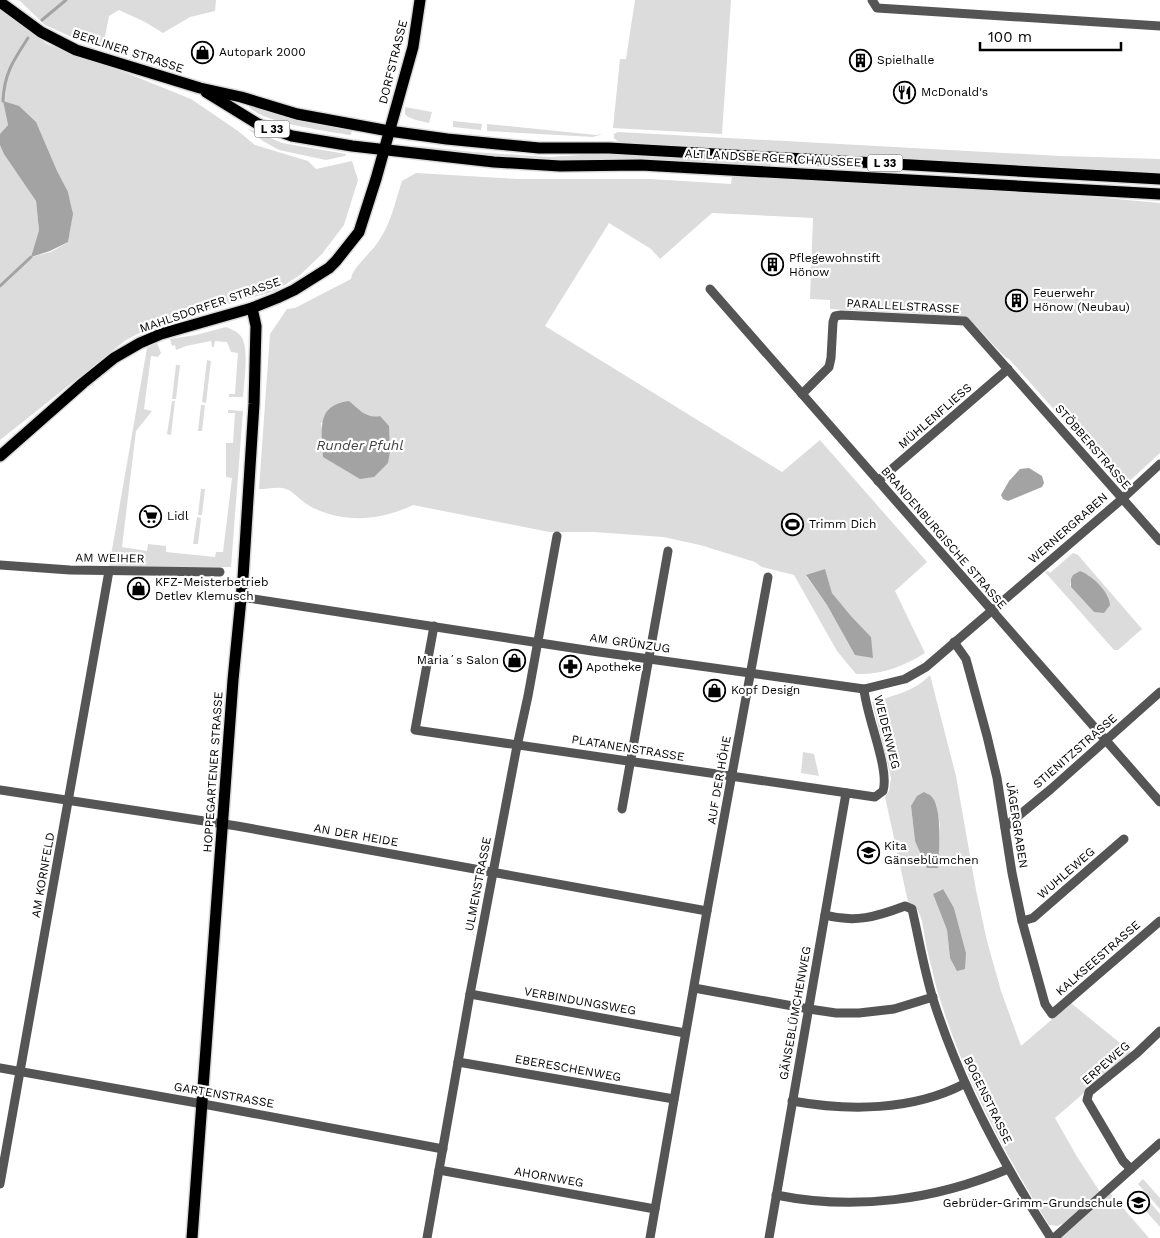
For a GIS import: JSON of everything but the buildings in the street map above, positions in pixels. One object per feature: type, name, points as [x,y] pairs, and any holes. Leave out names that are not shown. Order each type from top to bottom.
[{"type":"main road","name":"DORFSTRASSE","points":[[384,150],[413,47],[420,0]]},
{"type":"main road","name":"BERLINER STRASSE","points":[[0,2],[32,26],[61,43],[94,56],[200,88],[241,97],[296,114],[389,131]]},
{"type":"main road","name":"BERLINER STRASSE","points":[[200,88],[258,124],[292,136],[384,150]]},
{"type":"main road","name":"ALTLANDSBERGER CHAUSSEE","points":[[389,131],[539,148],[615,148],[1160,179]]},
{"type":"main road","name":"ALTLANDSBERGER CHAUSSEE","points":[[384,150],[494,162],[560,166],[641,165],[1160,194]]},
{"type":"main road","name":"MAHLSDORFER STRASSE","points":[[0,456],[83,383],[114,358],[140,343],[161,334],[252,308],[277,298],[329,268],[360,232],[384,150]]},
{"type":"main road","name":"HOPPEGARTENER STRASSE","points":[[192,1238],[254,404],[256,326],[252,308]]},
{"type":"street","points":[[872,0],[877,8],[1160,26]]},
{"type":"street","name":"BRANDENBURGISCHE STRASSE","points":[[710,289],[1160,802]]},
{"type":"street","name":"PARALLELSTRASSE","points":[[802,394],[829,367],[832,322],[835,316],[841,315],[965,321],[1008,369]]},
{"type":"street","name":"MÜHLENFLIESS","points":[[878,481],[1008,369]]},
{"type":"street","name":"STÖBBERSTRASSE","points":[[1008,369],[1160,541]]},
{"type":"street","name":"WERNERGRABEN","points":[[991,611],[1160,464]]},
{"type":"street","name":"ULMENSTRASSE","points":[[427,1238],[470,994],[557,536]]},
{"type":"street","points":[[622,809],[668,551]]},
{"type":"street","name":"AM WEIHER","points":[[0,565],[109,571],[220,572]]},
{"type":"street","name":"AM KORNFELD","points":[[0,1184],[109,571]]},
{"type":"street","name":"AUF DER HÖHE","points":[[650,1238],[685,1033],[768,577]]},
{"type":"street","name":"AM GRÜNZUG","points":[[241,597],[864,689],[905,679],[926,667],[991,611]]},
{"type":"street","name":"PLATANENSTRASSE","points":[[434,626],[416,730],[836,791]]},
{"type":"street","name":"JÄGERGRABEN","points":[[954,642],[966,659],[987,736],[1022,921],[1045,1004],[1052,1014]]},
{"type":"street","name":"WEIDENWEG","points":[[836,791],[875,797],[883,791],[885,785],[885,776],[864,689]]},
{"type":"street","name":"STIENITZSTRASSE","points":[[1005,826],[1051,789],[1160,692]]},
{"type":"street","name":"AN DER HEIDE","points":[[0,790],[223,824],[707,911]]},
{"type":"street","name":"GÄNSEBLÜMCHENWEG","points":[[769,1238],[846,793]]},
{"type":"street","name":"WUHLEWEG","points":[[1022,921],[1033,918],[1124,839]]},
{"type":"street","name":"BOGENSTRASSE","points":[[825,915],[854,920],[886,913],[905,906],[912,909],[933,997],[964,1084],[1008,1169],[1052,1238]]},
{"type":"street","name":"KALKSEESTRASSE","points":[[1052,1014],[1160,920]]},
{"type":"street","points":[[694,988],[809,1010],[836,1013],[859,1013],[894,1009],[933,997]]},
{"type":"street","name":"VERBINDUNGSWEG","points":[[470,994],[685,1033]]},
{"type":"street","name":"ERPEWEG","points":[[1131,1169],[1123,1161],[1087,1100],[1089,1092],[1160,1032]]},
{"type":"street","name":"EBERESCHENWEG","points":[[458,1062],[674,1100]]},
{"type":"street","name":"GARTENSTRASSE","points":[[0,1068],[443,1149]]},
{"type":"street","points":[[792,1101],[819,1106],[887,1105],[948,1092],[964,1084]]},
{"type":"street","points":[[1052,1238],[1160,1143]]},
{"type":"street","points":[[776,1194],[792,1198],[844,1202],[900,1200],[967,1185],[1008,1169]]},
{"type":"street","name":"AHORNWEG","points":[[439,1170],[655,1209]]},
{"type":"shaded area","points":[[19,0],[216,0],[215,11],[190,17],[163,33],[119,10],[109,16],[104,42],[90,45],[45,25]]},
{"type":"shaded area","points":[[635,0],[731,0],[722,134],[613,128],[620,59],[626,59]]},
{"type":"shaded area","points":[[0,10],[47,44],[191,99],[255,145],[308,161],[316,169],[352,161],[358,180],[344,225],[322,254],[300,275],[275,291],[153,326],[126,340],[0,440],[0,145],[36,201],[39,230],[31,257],[51,252],[68,242],[72,215],[65,187],[57,172],[35,140],[3,101],[8,125],[0,134]]},
{"type":"shaded area","points":[[251,105],[281,116],[352,129],[351,135],[312,129],[268,118],[249,107]]},
{"type":"shaded area","points":[[405,107],[432,112],[429,123],[408,117],[405,114]]},
{"type":"shaded area","points":[[453,121],[482,124],[481,130],[453,127]]},
{"type":"shaded area","points":[[487,124],[596,135],[603,134],[593,137],[487,131]]},
{"type":"shaded area","points":[[247,128],[282,143],[346,154],[345,156],[326,160],[279,150],[263,141]]},
{"type":"shaded area","points":[[618,132],[1060,156],[1160,159],[1160,173],[621,144],[614,138],[614,134]]},
{"type":"shaded area","points":[[418,146],[549,157],[615,153],[771,161],[770,167],[623,159],[548,161],[510,159],[418,149]]},
{"type":"shaded area","points":[[416,173],[518,179],[650,179],[731,184],[732,176],[1071,195],[1160,203],[1160,453],[1123,487],[1010,360],[968,318],[830,309],[830,300],[810,299],[813,218],[712,213],[660,259],[651,249],[609,223],[545,326],[782,472],[820,440],[927,562],[895,591],[925,653],[892,669],[875,673],[856,674],[837,651],[794,575],[762,567],[755,562],[700,545],[663,537],[594,532],[549,532],[413,505],[374,517],[347,518],[321,511],[308,505],[289,490],[283,488],[259,489],[270,334],[287,309],[295,308],[351,279],[355,270],[375,246],[386,228],[402,181]],"holes":[[[361,411],[367,416],[374,417],[323,437],[321,423]],[[825,569],[832,593],[871,637],[855,654],[827,605],[806,576]]]},
{"type":"shaded area","points":[[226,327],[240,335],[245,347],[246,364],[243,397],[229,397],[229,394],[235,394],[238,353],[231,352],[227,342],[215,341],[214,347],[212,347],[211,341],[176,350],[175,345],[172,346],[170,339],[196,335]]},
{"type":"shaded area","points":[[157,343],[161,353],[158,357],[151,356],[144,409],[152,411],[136,431],[122,547],[147,551],[148,544],[166,546],[166,552],[215,557],[216,552],[223,552],[232,478],[226,477],[226,443],[233,443],[235,413],[228,413],[228,410],[243,411],[231,567],[109,567],[147,348]]},
{"type":"shaded area","points":[[207,360],[211,361],[206,403],[202,402]]},
{"type":"shaded area","points":[[176,365],[180,365],[176,399],[172,399]]},
{"type":"shaded area","points":[[172,401],[175,401],[171,435],[167,434]]},
{"type":"shaded area","points":[[201,405],[205,405],[202,431],[198,431]]},
{"type":"shaded area","points":[[201,489],[205,489],[202,515],[198,515]]},
{"type":"shaded area","points":[[197,517],[201,518],[198,544],[193,544]]},
{"type":"shaded area","points":[[1073,553],[1078,555],[1142,629],[1118,650],[1114,650],[1045,572],[1048,571],[1050,573]],"holes":[[[1080,571],[1091,577],[1094,612],[1070,584]]]},
{"type":"shaded area","points":[[930,675],[956,776],[987,941],[1001,991],[1021,1046],[1071,1003],[1131,1052],[1055,1118],[1100,1192],[1064,1223],[1057,1226],[1049,1225],[1015,1168],[970,1079],[946,1018],[936,986],[921,917],[916,908],[908,902],[885,797],[889,791],[891,778],[872,702],[903,692],[924,681]],"holes":[[[936,804],[940,825],[938,868],[915,841],[911,806]],[[942,889],[954,908],[966,953],[950,958],[947,930],[933,894]]]},
{"type":"shaded area","points":[[803,752],[814,754],[819,776],[801,773]]},
{"type":"shaded area","points":[[1143,1179],[1160,1198],[1160,1209],[1138,1184]]},
{"type":"shaded area","points":[[1110,1193],[1149,1238],[1059,1238]]},
{"type":"shaded area","points":[[1143,1194],[1160,1214],[1160,1227],[1136,1200]]},
{"type":"water","points":[[3,101],[19,106],[36,122],[68,192],[73,214],[68,242],[50,251],[31,257],[39,230],[36,201],[4,154],[0,145],[0,134],[8,125]]},
{"type":"water","name":"Runder Pfuhl","points":[[349,401],[367,415],[380,416],[389,426],[390,451],[388,463],[374,477],[360,479],[323,457],[322,429],[326,414],[330,408],[338,403]]},
{"type":"water","points":[[1029,468],[1042,476],[1044,483],[1042,487],[1008,501],[1003,499],[1001,495],[1009,481],[1020,469]]},
{"type":"water","points":[[825,569],[832,593],[871,637],[873,658],[855,655],[827,605],[806,575]]},
{"type":"water","points":[[1080,571],[1095,581],[1107,595],[1110,605],[1104,613],[1094,612],[1071,587],[1073,575]]},
{"type":"water","points":[[924,792],[931,796],[935,802],[939,819],[938,868],[927,868],[915,841],[911,806],[917,796]]},
{"type":"water","points":[[943,889],[954,908],[966,953],[965,969],[957,971],[950,958],[947,930],[933,894]]},
{"type":"waterway","points":[[42,20],[66,0]]},
{"type":"waterway","points":[[3,101],[7,75],[28,38]]},
{"type":"waterway","points":[[0,286],[31,257]]},
{"type":"place","name":"Autopark 2000","points":[[203,52]]},
{"type":"place","name":"Spielhalle","points":[[861,60]]},
{"type":"place","name":"McDonald's","points":[[905,92]]},
{"type":"place","name":"Pflegewohnstift Hönow","points":[[773,265]]},
{"type":"place","name":"Feuerwehr Hönow (Neubau)","points":[[1017,300]]},
{"type":"place","name":"Lidl","points":[[151,516]]},
{"type":"place","name":"Trimm Dich","points":[[793,524]]},
{"type":"place","name":"KFZ-Meisterbetrieb Detlev Klemusch","points":[[139,589]]},
{"type":"place","name":"Maria´s Salon","points":[[515,660]]},
{"type":"place","name":"Apotheke","points":[[570,667]]},
{"type":"place","name":"Kopf Design","points":[[715,690]]},
{"type":"place","name":"Kita Gänseblümchen","points":[[868,853]]},
{"type":"place","name":"Gebrüder-Grimm-Grundschule","points":[[1139,1203]]}]
